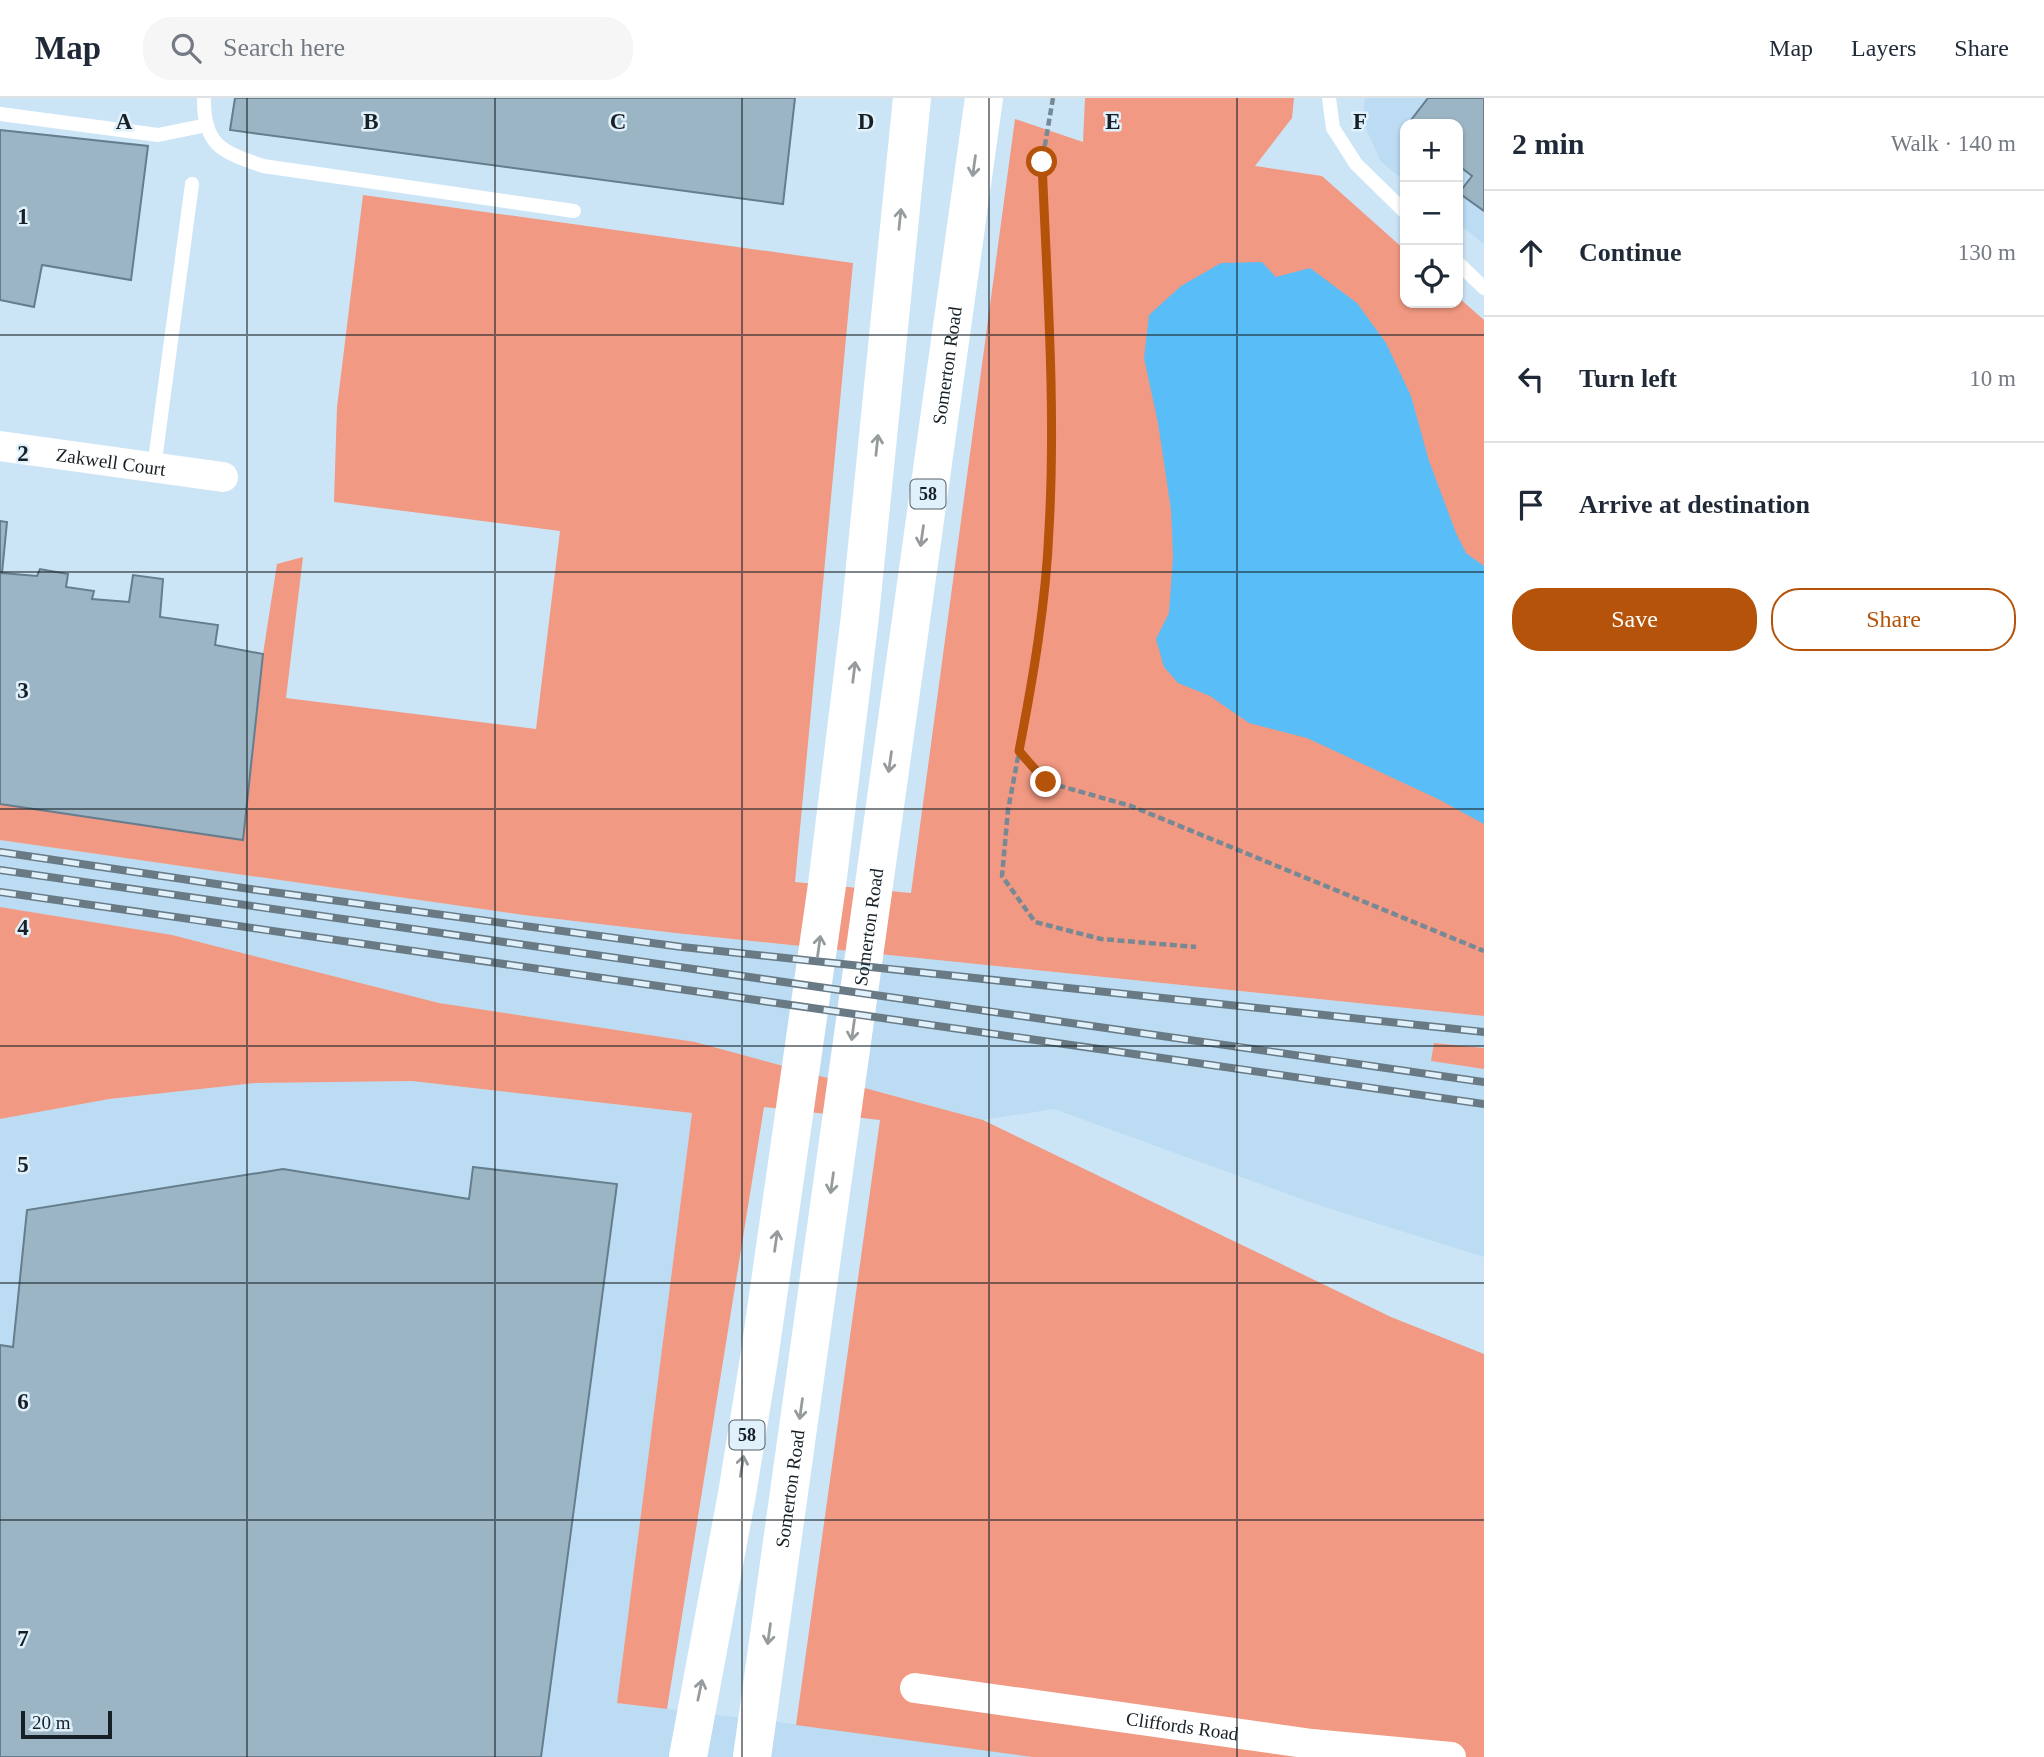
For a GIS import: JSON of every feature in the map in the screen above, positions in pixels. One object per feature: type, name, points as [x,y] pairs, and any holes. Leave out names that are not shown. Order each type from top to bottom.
[{"type":"main road","name":"58","points":[[688,1757],[737,1494],[796,1111],[827,885],[860,616],[912,98]]},
{"type":"main road","name":"Somerton Road","points":[[752,1757],[984,98]]},
{"type":"street","name":"Zakwell Court","points":[[0,446],[223,477]]},
{"type":"street","name":"Cliffords Road","points":[[915,1688],[1312,1744],[1451,1757]]},
{"type":"lane","points":[[204,98],[203,115],[212,141],[232,155],[263,166],[574,211]]},
{"type":"lane","points":[[1329,98],[1333,128],[1356,164],[1400,207]]},
{"type":"lane","points":[[0,114],[158,135],[206,125]]},
{"type":"lane","points":[[154,467],[192,184]]},
{"type":"lane","points":[[1463,267],[1484,288]]},
{"type":"path","points":[[1053,98],[1042,162],[1052,398],[1049,531],[1033,678],[1008,810],[1002,876],[1035,922],[1101,939],[1196,947]]},
{"type":"path","points":[[1019,751],[1046,782],[1131,806],[1484,951]]},
{"type":"shaded area","points":[[1085,98],[1294,98],[1292,118],[1255,166],[1322,176],[1400,246],[1400,308],[1463,308],[1463,301],[1484,320],[1484,1016],[675,933],[524,915],[0,840],[0,804],[243,840],[263,654],[277,564],[303,557],[286,698],[536,729],[560,531],[334,502],[337,407],[363,195],[853,263],[795,882],[911,893],[1015,119],[1083,142]]},
{"type":"shaded area","points":[[1365,98],[1484,98],[1484,244],[1463,227],[1463,119],[1400,119],[1400,177],[1381,162],[1362,120]]},
{"type":"shaded area","points":[[0,840],[524,915],[675,933],[1484,1016],[1484,1048],[1434,1043],[1432,1061],[1484,1069],[1484,1257],[1315,1204],[1054,1109],[983,1120],[695,1042],[439,1003],[172,935],[0,907]]},
{"type":"shaded area","points":[[0,907],[172,935],[439,1003],[695,1042],[983,1120],[1391,1317],[1484,1354],[1484,1757],[1033,1757],[796,1725],[880,1120],[764,1107],[667,1709],[617,1703],[692,1113],[412,1081],[255,1083],[109,1099],[0,1119]]},
{"type":"shaded area","points":[[1434,1043],[1484,1048],[1484,1069],[1431,1061]]},
{"type":"shaded area","points":[[412,1081],[692,1113],[617,1703],[844,1730],[1033,1757],[0,1757],[0,1119],[109,1099],[255,1083]]},
{"type":"water","points":[[1262,262],[1276,277],[1310,268],[1357,303],[1386,343],[1411,396],[1429,461],[1456,533],[1466,553],[1484,566],[1484,824],[1438,799],[1307,738],[1249,723],[1210,696],[1178,683],[1164,667],[1156,639],[1169,613],[1173,556],[1171,510],[1158,423],[1144,358],[1149,315],[1181,286],[1221,263]]},
{"type":"building","points":[[235,98],[795,98],[783,204],[230,130]]},
{"type":"building","points":[[1428,98],[1484,98],[1484,211],[1463,196],[1463,188],[1472,176],[1463,169],[1463,119],[1412,119]]},
{"type":"building","points":[[0,130],[148,146],[131,280],[42,265],[34,307],[0,300]]},
{"type":"building","points":[[0,521],[7,522],[2,573],[37,576],[40,569],[68,574],[66,587],[94,591],[92,599],[129,602],[133,575],[163,579],[160,617],[218,625],[215,645],[263,654],[243,840],[0,804]]},
{"type":"building","points":[[473,1167],[617,1184],[541,1757],[0,1757],[0,1345],[13,1347],[27,1210],[283,1169],[469,1199]]},
{"type":"railway","points":[[0,852],[257,890],[682,947],[1484,1032]]},
{"type":"railway","points":[[0,870],[1484,1082]]},
{"type":"railway","points":[[0,892],[1484,1104]]},
{"type":"route","points":[[1042,162],[1052,398],[1049,531],[1033,678],[1019,751],[1046,782]]}]
